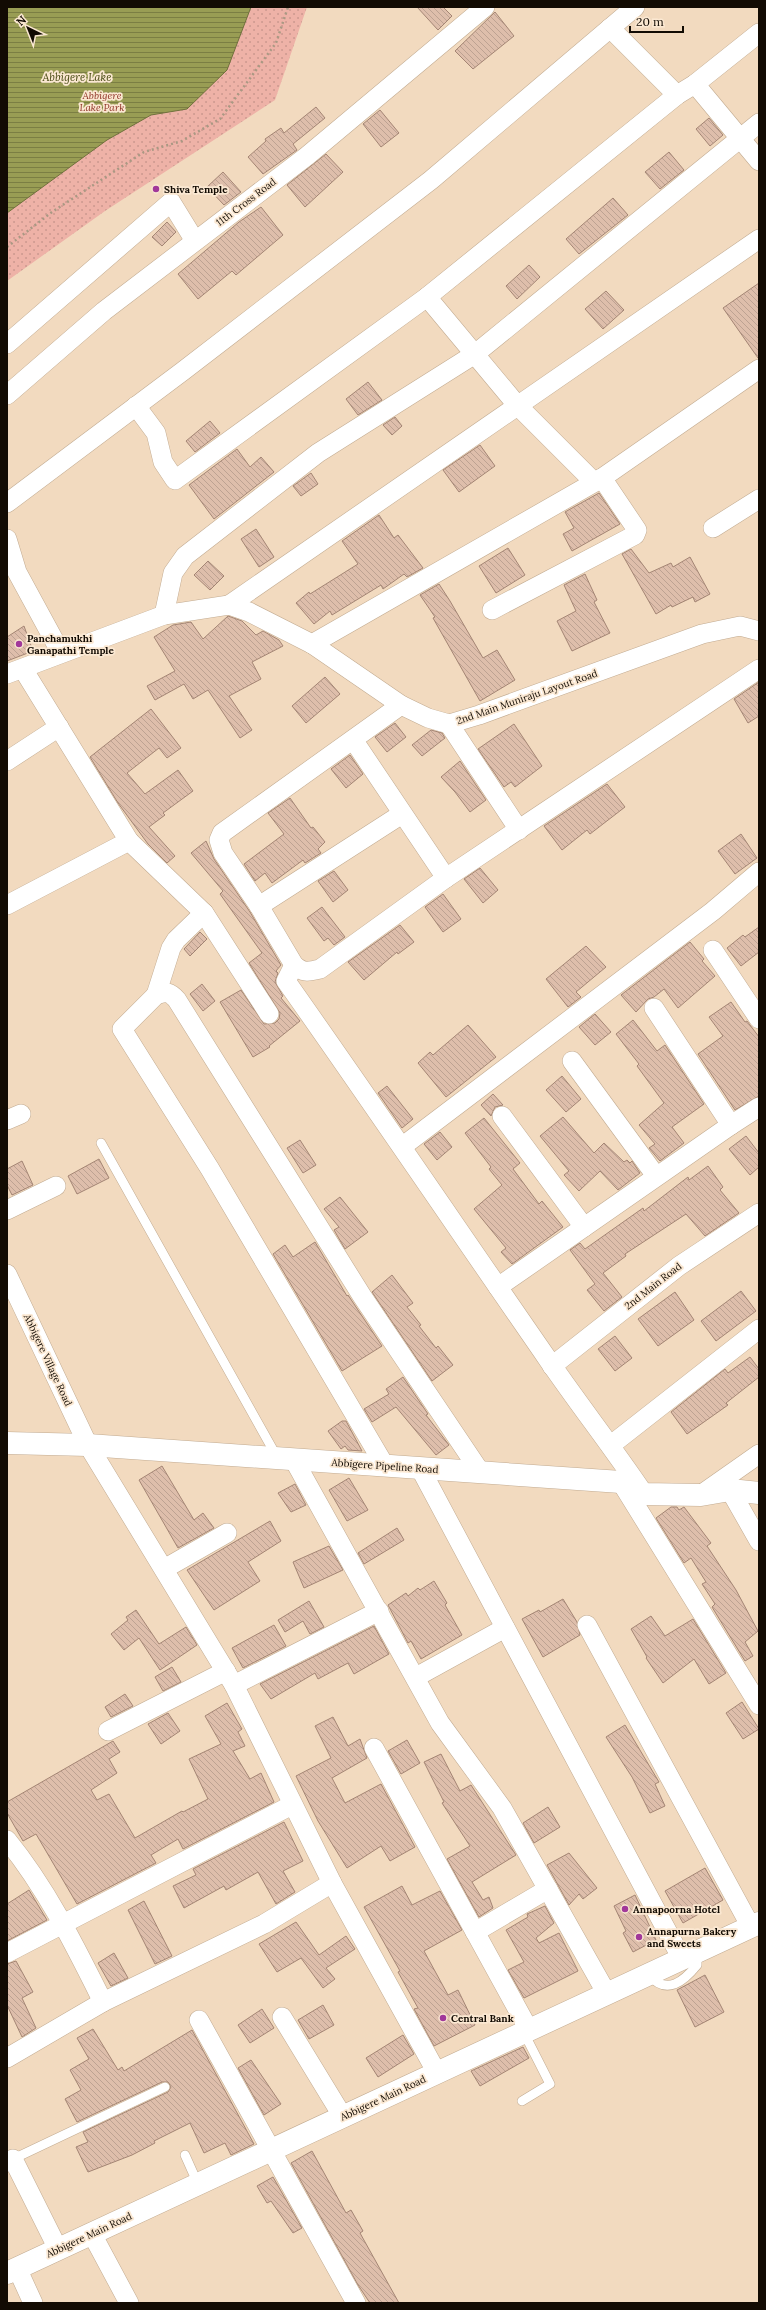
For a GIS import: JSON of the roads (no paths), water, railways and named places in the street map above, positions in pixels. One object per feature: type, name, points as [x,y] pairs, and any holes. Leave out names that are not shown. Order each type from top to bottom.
[{"type":"main road","name":"Abbigere Pipeline Road","points":[[7,1443],[88,1445],[621,1482],[644,1494],[701,1495],[730,1490],[759,1493]]},
{"type":"main road","name":"Abbigere Main Road","points":[[12,2271],[755,1925]]},
{"type":"street","name":"11th Cross Road","points":[[7,395],[104,311],[307,156],[485,7]]},
{"type":"street","points":[[7,503],[431,180],[636,7]]},
{"type":"street","points":[[610,28],[677,95]]},
{"type":"street","points":[[136,406],[156,433],[163,462],[175,480],[427,298],[677,95],[695,84],[759,33]]},
{"type":"street","points":[[695,84],[759,161]]},
{"type":"street","points":[[164,616],[173,573],[185,556],[318,453],[476,354],[759,123]]},
{"type":"street","points":[[7,344],[171,202],[195,241]]},
{"type":"street","points":[[229,606],[517,405],[759,239]]},
{"type":"street","points":[[427,298],[476,354],[517,405],[598,480],[637,530],[635,535],[492,610]]},
{"type":"street","points":[[312,644],[598,480],[759,369]]},
{"type":"street","points":[[714,528],[759,499]]},
{"type":"street","points":[[7,539],[17,572],[61,653],[15,671],[59,727],[129,841],[204,913],[269,1014]]},
{"type":"street","name":"2nd Main Muniraju Layout Road","points":[[61,653],[164,616],[229,606],[249,612],[312,644],[401,705],[428,718],[449,724],[479,715],[702,634],[740,626],[759,631]]},
{"type":"street","points":[[401,705],[354,741],[222,833],[219,840],[223,853],[259,906],[294,965],[307,973],[320,969],[446,878],[759,669]]},
{"type":"street","points":[[449,724],[519,830]]},
{"type":"street","points":[[7,762],[59,727]]},
{"type":"street","points":[[354,741],[446,878]]},
{"type":"street","points":[[259,906],[402,814]]},
{"type":"street","points":[[7,905],[129,841]]},
{"type":"street","points":[[403,1146],[712,911],[759,872]]},
{"type":"street","points":[[156,995],[171,948],[176,940],[204,913]]},
{"type":"street","points":[[713,950],[759,1019]]},
{"type":"street","points":[[294,965],[286,981],[403,1146],[552,1366],[611,1445],[644,1494]]},
{"type":"street","points":[[385,1466],[210,1169],[122,1029],[156,995],[164,992],[171,993],[177,1000],[362,1296],[481,1473]]},
{"type":"street","points":[[654,1008],[731,1125]]},
{"type":"street","points":[[572,1061],[656,1176]]},
{"type":"street","points":[[498,1287],[656,1176],[759,1107]]},
{"type":"street","points":[[502,1116],[584,1227]]},
{"type":"street","points":[[7,1210],[56,1186]]},
{"type":"street","name":"2nd Main Road","points":[[552,1366],[679,1266],[759,1213]]},
{"type":"street","name":"Abbigere Village Road","points":[[7,1274],[88,1445],[230,1678],[332,1883],[437,2073]]},
{"type":"street","points":[[611,1445],[759,1329]]},
{"type":"street","points":[[701,1495],[759,1454]]},
{"type":"street","points":[[286,1459],[379,1612],[440,1723],[502,1808],[607,1994]]},
{"type":"street","points":[[420,1468],[505,1628],[689,1956]]},
{"type":"street","points":[[621,1482],[759,1705]]},
{"type":"street","points":[[730,1490],[759,1541]]},
{"type":"street","points":[[164,1569],[227,1533]]},
{"type":"street","points":[[108,1731],[379,1612]]},
{"type":"street","points":[[587,1625],[755,1925]]},
{"type":"street","points":[[416,1677],[505,1628]]},
{"type":"street","points":[[374,1748],[475,1932],[526,2032]]},
{"type":"street","points":[[7,1953],[292,1805]]},
{"type":"street","points":[[7,1840],[19,1854],[63,1923],[103,2002]]},
{"type":"street","points":[[7,2058],[103,2002],[264,1924],[332,1883]]},
{"type":"street","points":[[475,1932],[548,1889]]},
{"type":"street","points":[[282,2017],[343,2117]]},
{"type":"street","points":[[199,2020],[270,2151],[356,2303]]},
{"type":"street","points":[[10,2160],[58,2249]]},
{"type":"street","points":[[92,2234],[129,2303]]},
{"type":"street","points":[[12,2271],[33,2303]]},
{"type":"lane","points":[[101,1143],[286,1459]]},
{"type":"lane","points":[[522,2101],[550,2084],[526,2032]]},
{"type":"lane","points":[[10,2160],[165,2087]]},
{"type":"lane","points":[[185,2155],[198,2184]]},
{"type":"water","name":"Abbigere Lake","points":[[7,7],[251,7],[227,70],[187,109],[151,115],[107,140],[7,213]]},
{"type":"place","name":"Shiva Temple","points":[[156,189]]},
{"type":"place","name":"Panchamukhi Ganapathi Temple","points":[[19,644]]},
{"type":"place","name":"Annapoorna Hotel","points":[[625,1909]]},
{"type":"place","name":"Annapurna Bakery and Sweets","points":[[639,1937]]},
{"type":"place","name":"Central Bank","points":[[443,2018]]},
{"type":"park label","name":"Abbigere Lake Park","points":[[102,100]]}]
